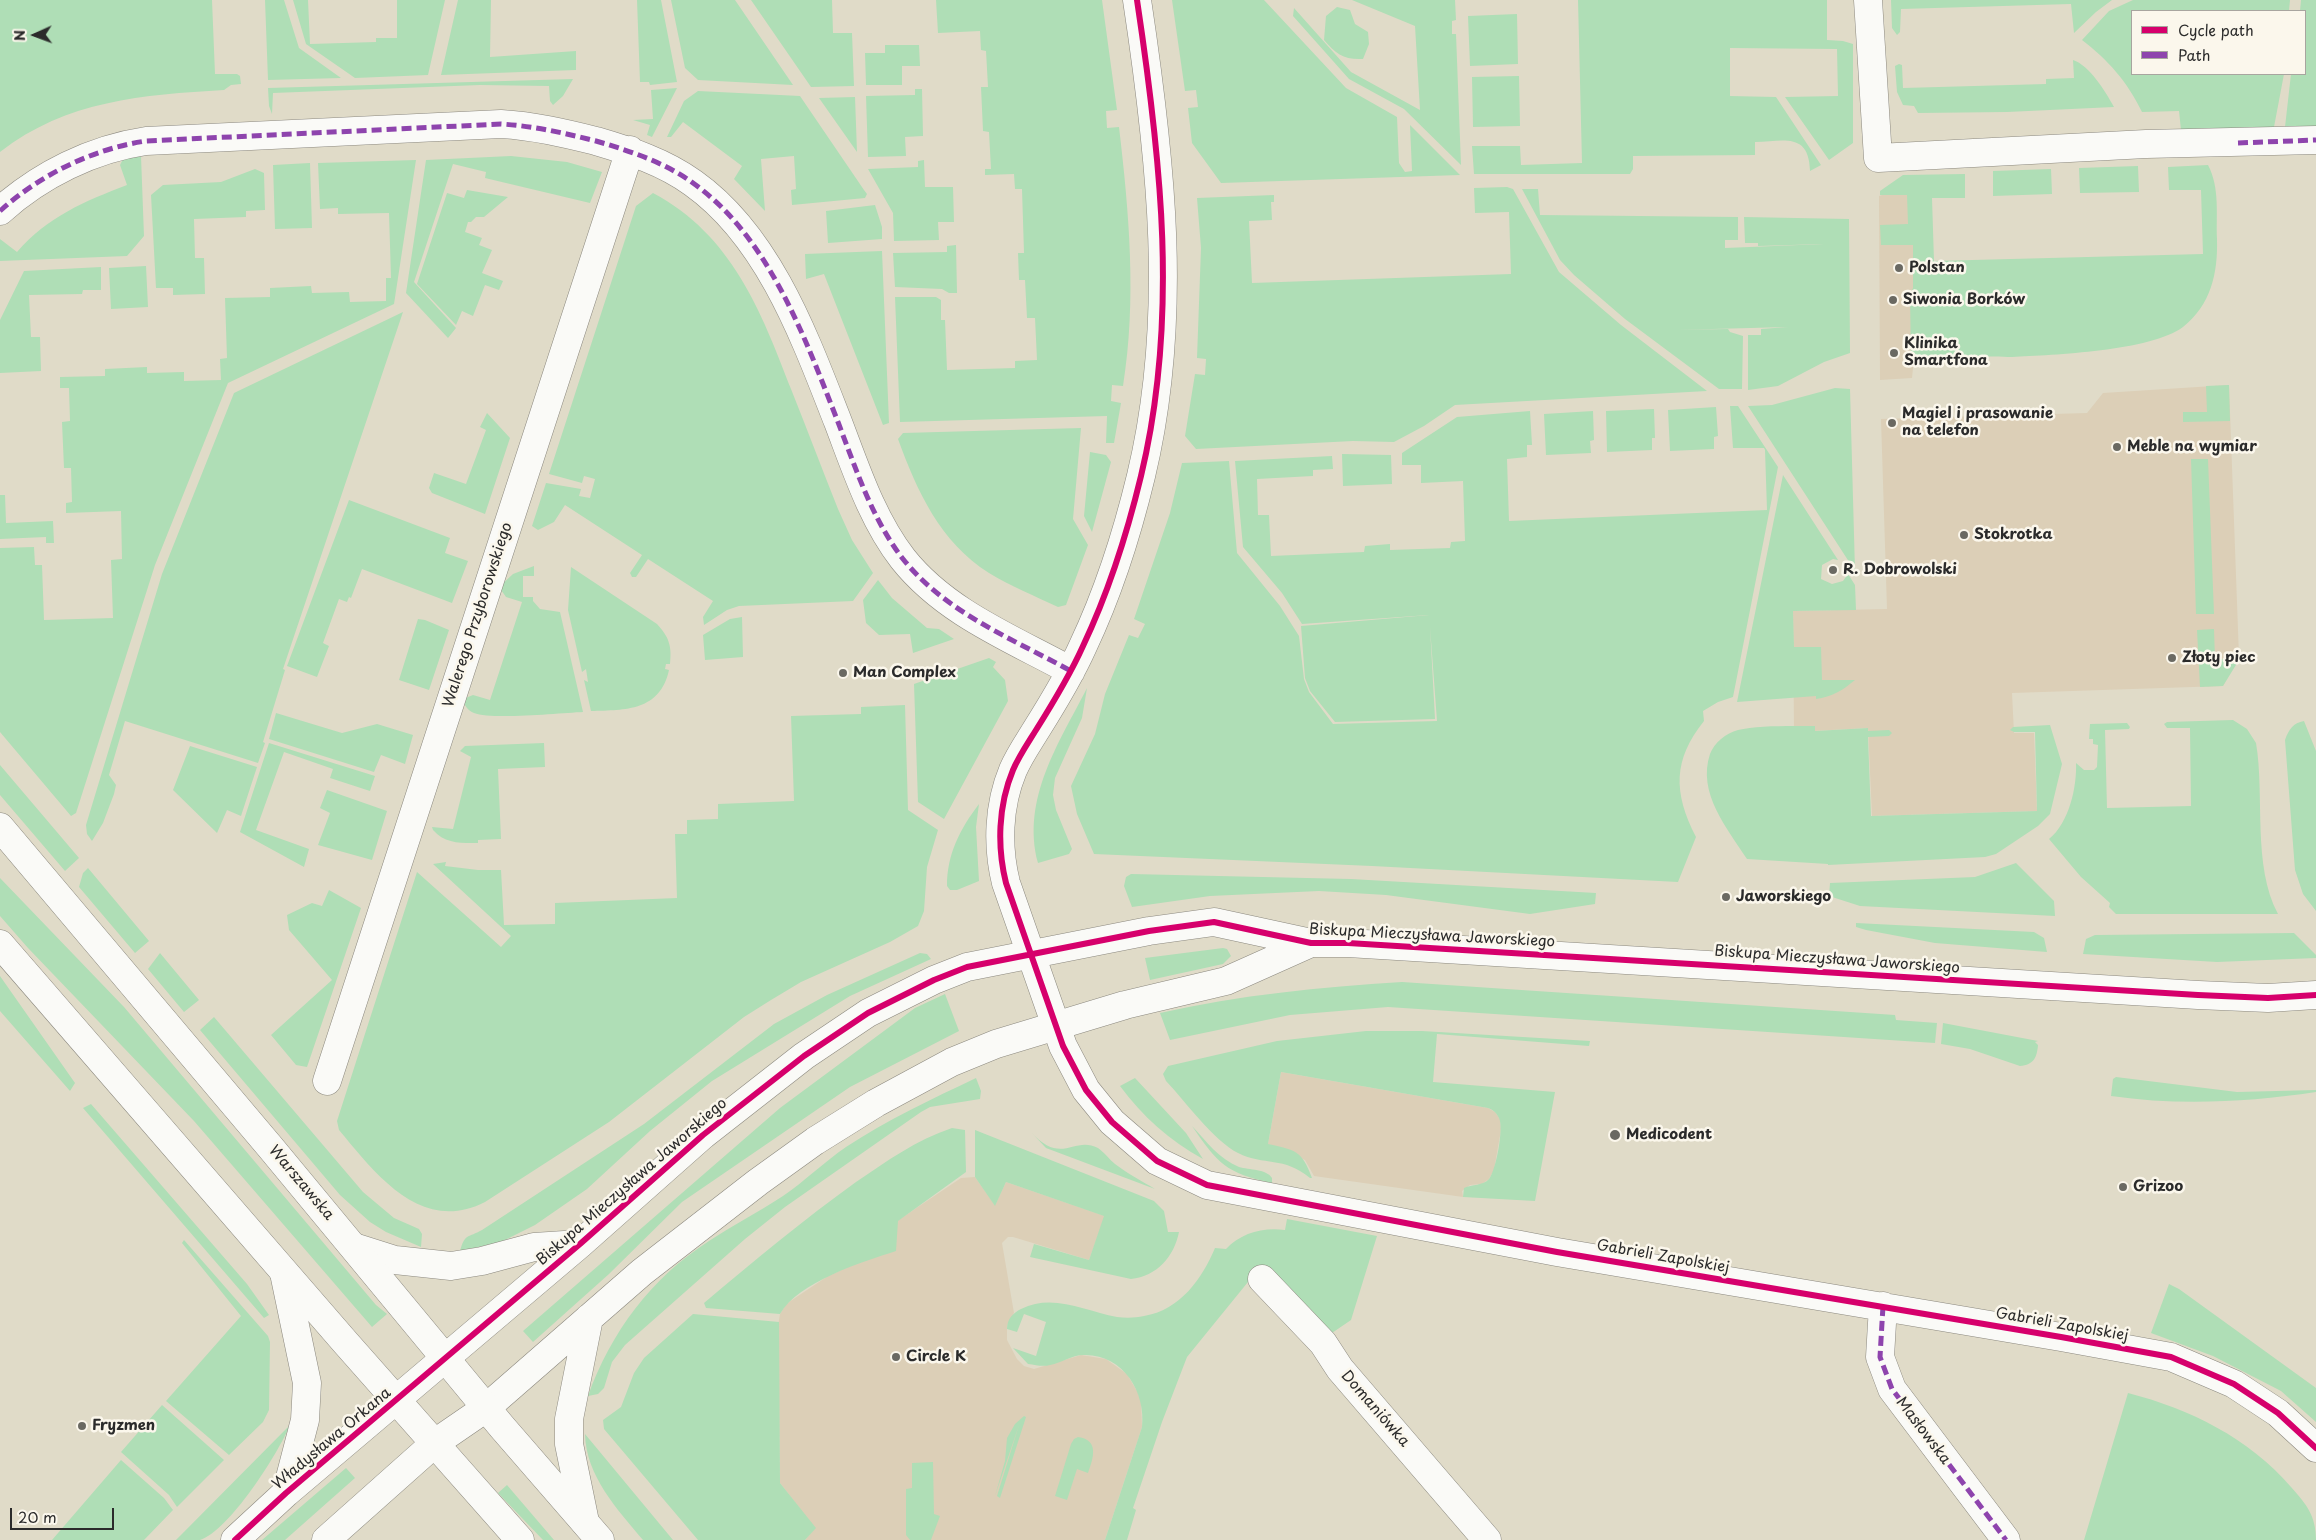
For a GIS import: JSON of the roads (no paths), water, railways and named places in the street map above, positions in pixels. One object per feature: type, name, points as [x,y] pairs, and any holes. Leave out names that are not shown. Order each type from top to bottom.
[{"type":"street","name":"Gabrieli Zapolskiej","points":[[1137,0],[1159,167],[1164,251],[1162,345],[1153,419],[1123,546],[1085,643],[1071,671],[1013,770],[1001,822],[1000,860],[1006,883],[1055,1025],[1078,1077],[1112,1122],[1157,1161],[1207,1185],[1537,1248],[1884,1306],[2171,1358],[2234,1384],[2278,1413],[2316,1448]]},
{"type":"street","points":[[1868,0],[1878,158],[2146,144],[2316,140]]},
{"type":"street","points":[[0,212],[39,181],[68,166],[115,148],[146,142],[257,134],[501,124],[552,130],[630,150],[651,159],[692,182],[728,213],[752,243],[764,262],[810,352],[878,520],[914,573],[928,587],[954,606],[1071,671]]},
{"type":"street","name":"Walerego Przyborowskiego","points":[[327,1081],[630,150]]},
{"type":"street","name":"Warszawska","points":[[0,827],[354,1247],[486,1408],[593,1531]]},
{"type":"street","name":"Biskupa Mieczysława Jaworskiego","points":[[447,1359],[710,1129],[844,1027],[948,973],[1030,953],[1125,935],[1214,922],[1311,943],[1348,943],[2198,995],[2268,998],[2316,995]]},
{"type":"street","name":"Biskupa Mieczysława Jaworskiego","points":[[435,1443],[486,1408],[589,1318],[758,1182],[815,1141],[876,1103],[952,1062],[996,1044],[1055,1025],[1226,981],[1311,943]]},
{"type":"street","points":[[0,944],[284,1273],[520,1540]]},
{"type":"street","points":[[354,1247],[395,1260],[445,1266],[482,1261],[534,1247],[580,1244]]},
{"type":"street","points":[[284,1273],[307,1383],[305,1420],[286,1493]]},
{"type":"street","name":"Domaniówka","points":[[1262,1280],[1323,1343],[1340,1369],[1487,1540]]},
{"type":"street","name":"Masłowska","points":[[1884,1306],[1880,1357],[1892,1389],[2006,1540]]},
{"type":"street","points":[[589,1318],[569,1419],[569,1444],[593,1531]]},
{"type":"street","name":"Władysława Orkana","points":[[235,1540],[286,1493],[447,1359]]},
{"type":"street","points":[[326,1540],[435,1443]]},
{"type":"place","name":"Polstan","points":[[1899,268]]},
{"type":"place","name":"Siwonia Borków","points":[[1893,300]]},
{"type":"place","name":"Klinika Smartfona","points":[[1894,353]]},
{"type":"place","name":"Magiel i prasowanie na telefon","points":[[1892,423]]},
{"type":"place","name":"Meble na wymiar","points":[[2117,447]]},
{"type":"place","name":"Stokrotka","points":[[1964,535]]},
{"type":"place","name":"R. Dobrowolski","points":[[1833,570]]},
{"type":"place","name":"Złoty piec","points":[[2172,658]]},
{"type":"place","name":"Man Complex","points":[[843,673]]},
{"type":"place","name":"Jaworskiego","points":[[1726,897]]},
{"type":"place","name":"Medicodent","points":[[1615,1135]]},
{"type":"place","name":"Grizoo","points":[[2123,1187]]},
{"type":"place","name":"Circle K","points":[[896,1357]]},
{"type":"place","name":"Fryzmen","points":[[82,1426]]}]
